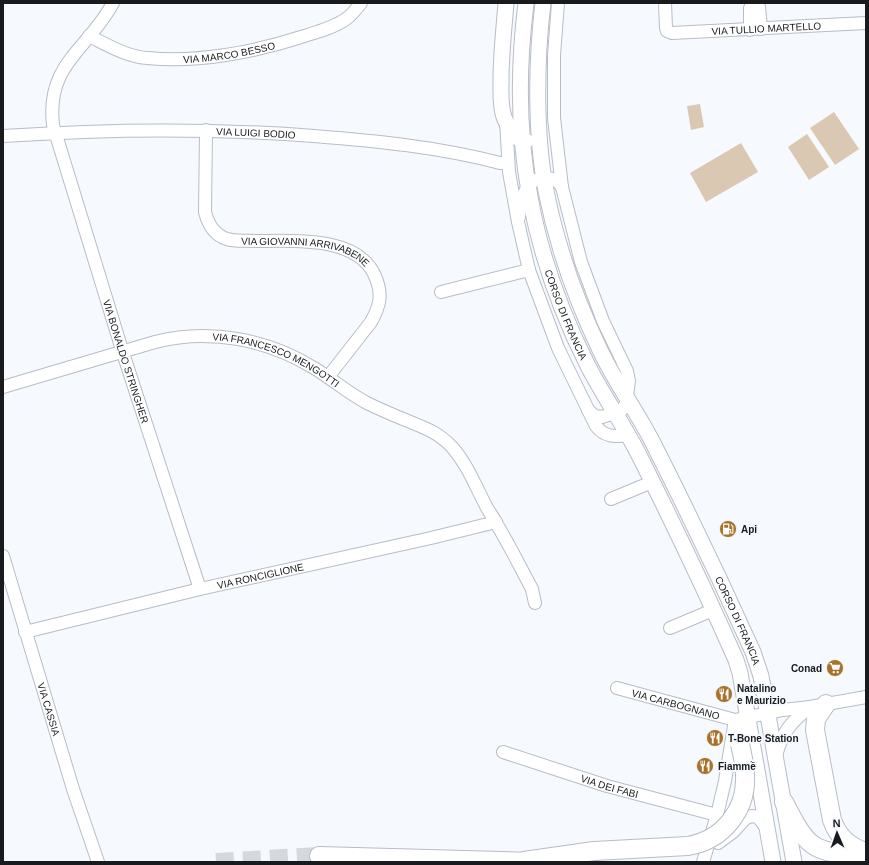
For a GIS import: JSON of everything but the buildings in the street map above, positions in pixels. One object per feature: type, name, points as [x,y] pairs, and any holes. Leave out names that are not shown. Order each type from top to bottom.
[{"type":"highway","points":[[818,706],[815,730],[832,820],[837,832],[846,843],[866,853]]},
{"type":"highway","points":[[518,862],[594,851],[688,846],[702,842],[720,832],[736,814],[744,795],[746,774],[740,744],[741,718]]},
{"type":"highway","points":[[784,802],[802,835],[812,845],[831,852],[866,853]]},
{"type":"highway","points":[[319,856],[536,862]]},
{"type":"main road","name":"CORSO DI FRANCIA","points":[[506,3],[501,86],[502,107],[506,122],[522,142]]},
{"type":"main road","name":"CORSO DI FRANCIA","points":[[526,3],[521,74],[522,142],[528,185],[540,239],[560,302],[587,364],[628,435],[652,482],[738,665],[741,718],[767,829],[773,862]]},
{"type":"main road","name":"CORSO DI FRANCIA","points":[[543,3],[539,60],[540,139],[544,178],[560,244],[572,284],[599,349],[652,440],[753,652],[761,676],[794,862]]},
{"type":"main road","points":[[522,142],[540,139]]},
{"type":"street","name":"VIA BONALDO STRINGHER","points":[[113,3],[110,10],[66,65],[57,81],[52,97],[52,125],[123,353],[200,589]]},
{"type":"street","name":"VIA MARCO BESSO","points":[[89,36],[119,51],[148,58],[204,57],[257,49],[329,28],[347,18],[361,3]]},
{"type":"street","points":[[558,3],[554,55],[554,118],[562,187],[581,262],[603,321],[627,371],[629,381],[628,398],[624,408],[615,414],[600,417],[594,415],[588,410]]},
{"type":"street","name":"VIA TULLIO MARTELLO","points":[[665,3],[665,25],[667,31],[672,33],[866,24]]},
{"type":"street","points":[[753,3],[750,8],[755,30]]},
{"type":"street","points":[[755,30],[759,7],[758,3]]},
{"type":"street","points":[[540,139],[554,118]]},
{"type":"street","name":"CORSO DI FRANCIA","points":[[506,122],[508,163],[518,222],[529,270],[555,342],[596,426],[602,432],[613,436],[628,435]]},
{"type":"street","name":"VIA LUIGI BODIO","points":[[3,136],[55,132],[206,130],[366,140],[429,148],[500,163],[508,163]]},
{"type":"street","name":"VIA GIOVANNI ARRIVABENE","points":[[206,130],[205,212],[209,224],[218,234],[225,238],[238,240],[309,242],[335,246],[353,252],[370,266],[374,273],[380,294],[380,302],[377,313],[328,377]]},
{"type":"street","points":[[508,163],[518,152],[522,142]]},
{"type":"street","points":[[528,185],[535,180],[544,178],[554,179],[559,182],[562,187]]},
{"type":"street","name":"CORSO DI FRANCIA","points":[[518,222],[521,206],[528,185]]},
{"type":"street","points":[[441,292],[529,270]]},
{"type":"street","name":"VIA FRANCESCO MENGOTTI","points":[[3,387],[123,353],[155,342],[170,339],[204,337],[237,339],[262,344],[283,352],[295,357],[328,377],[362,400],[401,419],[432,431],[441,437],[462,461],[532,589],[535,604]]},
{"type":"street","points":[[611,499],[652,482]]},
{"type":"street","name":"VIA RONCIGLIONE","points":[[26,632],[200,589],[431,538],[496,522]]},
{"type":"street","name":"VIA CASSIA","points":[[3,556],[73,789],[98,862]]},
{"type":"street","points":[[670,628],[713,610]]},
{"type":"street","name":"VIA CARBOGNANO","points":[[617,688],[741,718]]},
{"type":"street","points":[[705,856],[717,815],[741,718],[866,697]]},
{"type":"street","points":[[776,756],[783,736],[796,718],[818,706]]},
{"type":"street","name":"VIA DEI FABI","points":[[503,752],[607,786],[717,815]]},
{"type":"street","points":[[705,856],[750,816],[758,817],[767,829]]},
{"type":"shaded area","points":[[700,104],[704,127],[691,130],[687,106]]},
{"type":"shaded area","points":[[834,112],[859,149],[835,165],[810,128]]},
{"type":"shaded area","points":[[807,134],[829,167],[809,180],[788,147]]},
{"type":"shaded area","points":[[741,143],[758,172],[706,202],[690,173]]},
{"type":"tunnel","points":[[216,862],[319,856]]},
{"type":"place","name":"Api","points":[[728,529]]},
{"type":"place","name":"Conad","points":[[835,668]]},
{"type":"place","name":"Natalino e Maurizio","points":[[724,694]]},
{"type":"place","name":"T-Bone Station","points":[[715,738]]},
{"type":"place","name":"Fiammề","points":[[705,766]]}]
